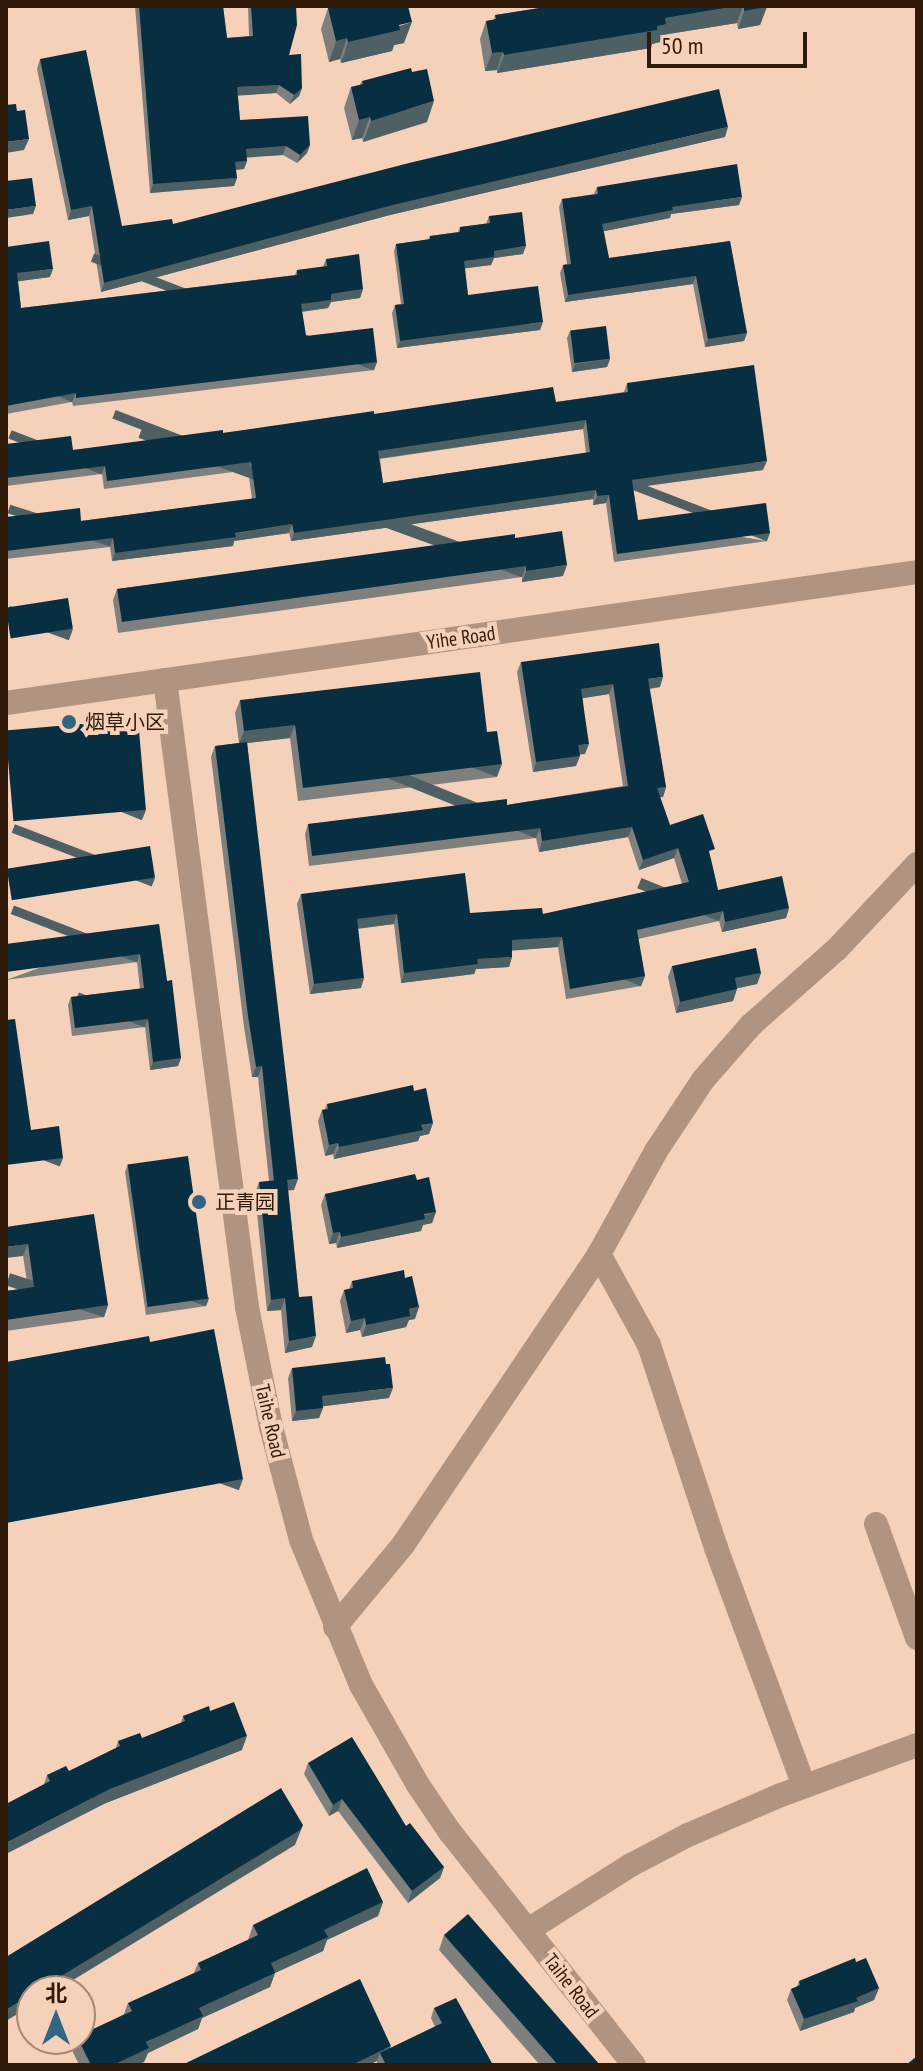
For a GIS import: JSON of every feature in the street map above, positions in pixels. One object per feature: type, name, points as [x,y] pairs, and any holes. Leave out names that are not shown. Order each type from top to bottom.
[{"type":"street","name":"Yihe Road","points":[[6,703],[917,572]]},
{"type":"street","name":"Taihe Road","points":[[165,680],[256,1354],[288,1495],[335,1627],[368,1697],[418,1785],[634,2065]]},
{"type":"street","points":[[335,1627],[403,1545],[599,1254],[656,1151],[703,1080],[751,1025],[837,949],[917,864]]},
{"type":"street","points":[[599,1254],[649,1345],[716,1548],[804,1786]]},
{"type":"street","points":[[876,1524],[917,1638]]},
{"type":"street","points":[[528,1930],[659,1849],[804,1786],[917,1745]]},
{"type":"building","points":[[139,6],[223,6],[227,38],[253,36],[251,6],[296,6],[297,25],[289,55],[301,54],[302,88],[294,95],[279,85],[237,87],[240,120],[308,116],[310,145],[300,155],[286,146],[246,149],[247,161],[235,162],[237,178],[153,184]]},
{"type":"building","points":[[408,6],[412,22],[399,25],[400,30],[348,42],[347,38],[336,41],[328,8]]},
{"type":"building","points":[[552,6],[737,6],[665,18],[666,24],[657,26],[657,30],[504,55],[503,52],[492,53],[486,21],[496,19],[495,15]]},
{"type":"building","points":[[744,6],[767,6],[767,7],[744,11]]},
{"type":"building","points":[[86,50],[122,226],[172,219],[173,224],[409,163],[719,89],[728,127],[393,205],[104,283],[92,206],[71,210],[40,59]]},
{"type":"building","points":[[411,68],[412,72],[427,69],[434,101],[371,121],[370,117],[359,120],[351,87]]},
{"type":"building","points":[[16,104],[17,111],[25,110],[29,139],[6,142],[6,105]]},
{"type":"building","points":[[737,164],[742,197],[672,207],[673,210],[602,224],[609,258],[730,241],[747,333],[708,339],[696,276],[568,295],[563,265],[571,264],[562,199],[598,194],[597,187]]},
{"type":"building","points":[[32,178],[36,206],[6,210],[6,181]]},
{"type":"building","points":[[522,212],[526,246],[494,251],[494,257],[464,261],[468,295],[538,286],[543,322],[400,341],[395,305],[404,304],[396,244],[460,232],[460,227],[490,223],[489,216]]},
{"type":"building","points":[[49,241],[53,269],[17,273],[21,308],[297,275],[297,270],[327,266],[326,259],[359,254],[363,289],[331,294],[331,300],[301,304],[306,336],[373,328],[377,362],[76,398],[76,393],[6,406],[6,247]]},
{"type":"building","points":[[606,326],[610,359],[574,363],[570,330]]},
{"type":"building","points":[[754,365],[767,461],[632,480],[638,520],[766,503],[770,533],[617,554],[609,495],[597,496],[596,490],[294,533],[292,524],[235,533],[236,537],[115,553],[113,538],[6,551],[6,517],[80,508],[81,521],[256,498],[251,462],[107,481],[105,466],[6,478],[6,444],[71,436],[73,450],[223,430],[223,433],[374,411],[374,414],[553,387],[556,402],[628,392],[627,383]],"holes":[[[586,420],[590,452],[383,483],[378,451]]]},
{"type":"building","points":[[562,531],[567,565],[526,571],[526,566],[122,622],[117,589],[515,534],[515,538]]},
{"type":"building","points":[[68,598],[73,629],[11,638],[6,608]]},
{"type":"building","points":[[659,643],[663,677],[648,679],[666,787],[657,788],[670,825],[703,814],[715,849],[709,851],[718,890],[782,876],[789,908],[725,922],[723,911],[637,930],[645,976],[570,989],[562,937],[512,940],[512,957],[477,959],[478,964],[404,973],[397,914],[357,919],[364,978],[314,984],[301,894],[465,873],[470,913],[542,908],[543,914],[689,882],[678,848],[643,860],[632,827],[542,841],[540,828],[312,856],[308,824],[507,799],[507,805],[628,786],[613,684],[581,689],[589,744],[578,745],[580,756],[536,762],[521,662]]},
{"type":"building","points":[[480,672],[487,732],[497,731],[502,764],[303,788],[295,725],[244,731],[240,700]]},
{"type":"building","points":[[138,719],[146,810],[13,821],[6,731]]},
{"type":"building","points":[[247,742],[298,1179],[274,1181],[262,1066],[256,1067],[248,1016],[215,746]]},
{"type":"building","points":[[150,846],[155,878],[12,900],[7,869]]},
{"type":"building","points":[[159,924],[167,981],[172,980],[181,1058],[153,1062],[148,1019],[75,1028],[71,997],[144,988],[140,954],[6,972],[6,944]]},
{"type":"building","points":[[756,948],[761,973],[735,978],[737,989],[680,1002],[672,966]]},
{"type":"building","points":[[15,1019],[31,1130],[59,1126],[63,1158],[6,1165],[6,1020]]},
{"type":"building","points":[[413,1085],[414,1091],[426,1088],[433,1123],[421,1125],[423,1130],[339,1147],[338,1143],[329,1145],[322,1110],[328,1109],[327,1104]]},
{"type":"building","points":[[188,1156],[208,1299],[148,1307],[128,1164]]},
{"type":"building","points":[[415,1174],[417,1180],[429,1177],[436,1212],[424,1214],[425,1219],[341,1237],[340,1232],[333,1233],[325,1194]]},
{"type":"building","points":[[287,1179],[299,1297],[312,1296],[316,1336],[289,1341],[285,1298],[271,1300],[259,1182]]},
{"type":"building","points":[[94,1214],[108,1305],[6,1320],[6,1291],[34,1287],[28,1244],[6,1247],[6,1227]]},
{"type":"building","points":[[404,1270],[405,1278],[412,1276],[419,1307],[409,1309],[410,1316],[366,1325],[365,1318],[351,1321],[344,1290],[353,1288],[352,1281]]},
{"type":"building","points":[[214,1329],[243,1479],[6,1523],[6,1362],[149,1336],[150,1342]]},
{"type":"building","points":[[385,1357],[386,1364],[390,1364],[393,1388],[322,1396],[323,1408],[296,1411],[292,1368]]},
{"type":"building","points":[[234,1702],[247,1736],[110,1789],[6,1843],[6,1804],[50,1781],[47,1775],[66,1766],[69,1771],[120,1746],[118,1741],[140,1733],[142,1738],[185,1721],[183,1716],[209,1706],[210,1711]]},
{"type":"building","points":[[352,1737],[406,1826],[410,1823],[444,1867],[412,1891],[342,1799],[333,1805],[308,1763]]},
{"type":"building","points":[[281,1788],[303,1825],[300,1830],[63,1975],[16,1975],[16,2004],[6,2010],[6,1957]]},
{"type":"building","points":[[367,1868],[383,1902],[324,1930],[328,1937],[271,1963],[275,1973],[199,2008],[203,2016],[146,2042],[149,2048],[113,2065],[91,2065],[86,2055],[96,2055],[96,2028],[132,2011],[128,2003],[201,1970],[198,1963],[258,1935],[253,1925]]},
{"type":"building","points":[[468,1914],[600,2065],[558,2065],[444,1935]]},
{"type":"building","points":[[855,1958],[856,1962],[866,1958],[879,1988],[856,1998],[858,2001],[804,2019],[791,1989],[800,1985],[799,1981]]},
{"type":"building","points":[[360,1979],[391,2046],[352,2065],[182,2065]]},
{"type":"building","points":[[456,1998],[493,2065],[386,2065],[380,2053],[442,2023],[434,2008]]},
{"type":"building","points":[[917,2056],[917,2065],[906,2065]]},
{"type":"place","name":"烟草小区","points":[[69,722]]},
{"type":"place","name":"正青园","points":[[199,1202]]}]
